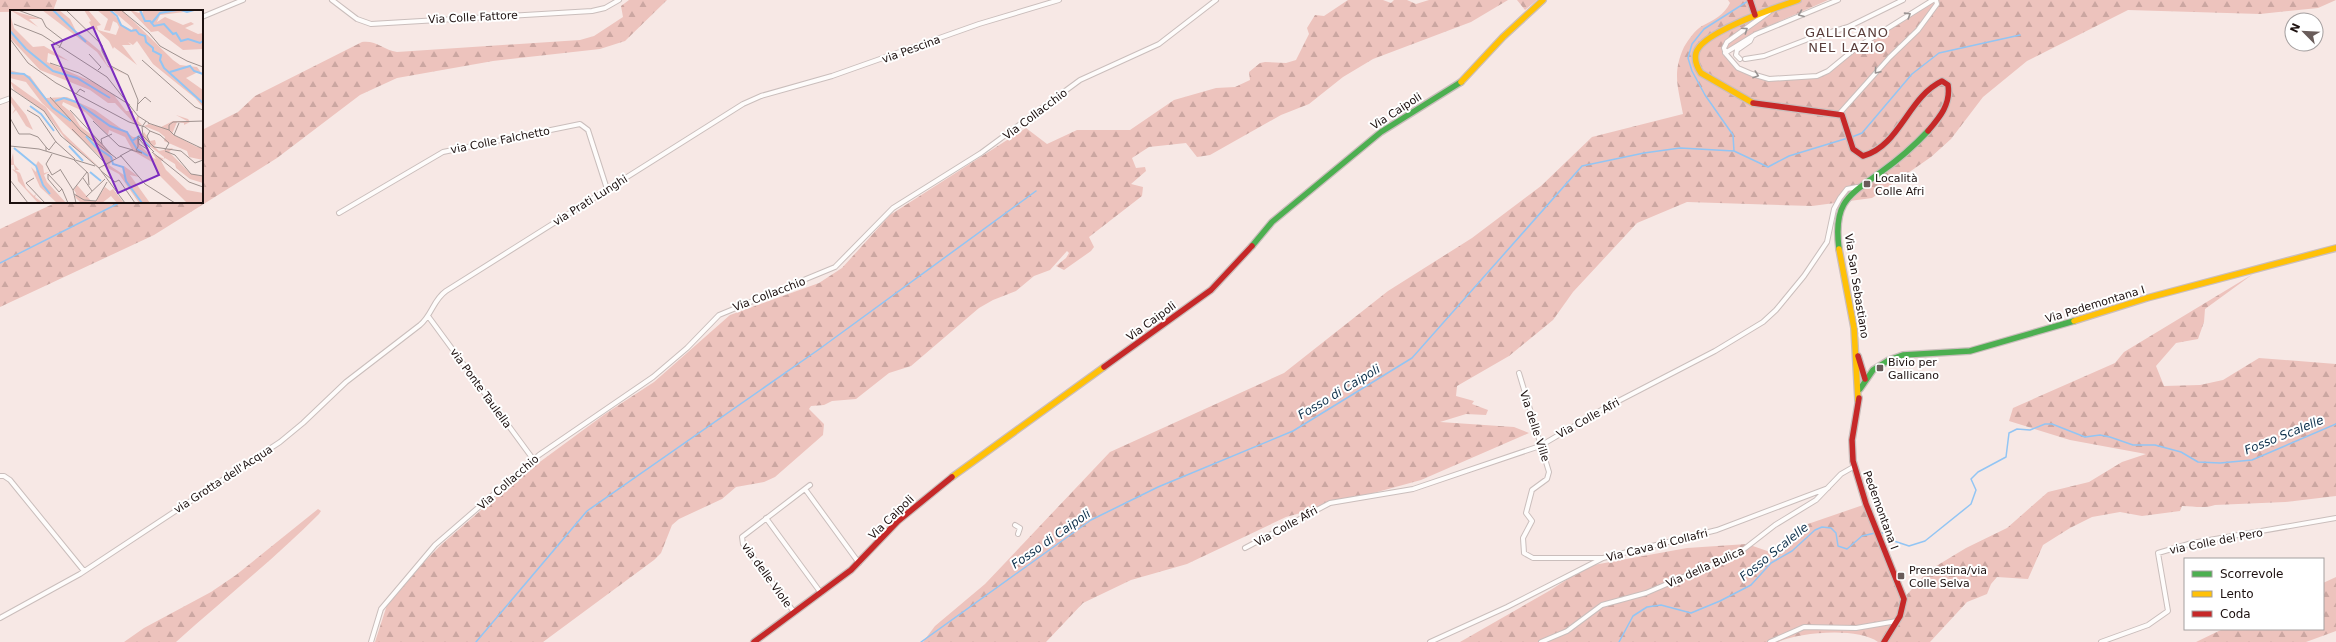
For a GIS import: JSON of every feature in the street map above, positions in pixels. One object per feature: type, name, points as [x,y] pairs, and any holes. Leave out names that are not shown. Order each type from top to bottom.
[{"type":"street","points":[[203,17],[243,0]]},
{"type":"street","name":"Via Colle Fattore","points":[[332,0],[359,20],[374,24],[590,12],[605,8],[619,0]]},
{"type":"street","name":"via Pescina","points":[[761,96],[832,76],[979,24],[1059,0]]},
{"type":"street","name":"Via Collacchio","points":[[371,642],[381,609],[424,556],[533,459],[651,379],[682,353],[723,312],[837,266],[893,208],[986,150],[1080,80],[1159,44],[1216,0]]},
{"type":"street","name":"Via Caipoli","points":[[754,642],[859,563],[898,521],[964,468],[1211,290],[1228,273],[1272,222],[1378,134],[1460,82],[1543,0]]},
{"type":"street","points":[[1750,0],[1756,15]]},
{"type":"street","points":[[1798,0],[1756,15],[1703,41],[1696,56],[1699,70],[1708,79],[1756,105],[1839,114],[1845,118],[1852,147],[1855,152],[1861,154],[1879,150],[1890,140],[1910,109],[1926,89],[1939,82],[1948,85],[1950,93],[1948,103],[1931,127],[1886,169],[1857,187]]},
{"type":"street","points":[[1725,53],[1752,37],[1838,0]]},
{"type":"street","points":[[1752,37],[1750,41],[1737,50],[1736,55],[1742,59],[1764,56],[1811,38],[1848,27],[1903,0]]},
{"type":"street","points":[[1771,9],[1727,42],[1724,47],[1725,53],[1738,68],[1763,78],[1817,76],[1828,72],[1856,48],[1935,0],[1937,4],[1921,26],[1886,60],[1839,114]]},
{"type":"street","name":"via Prati Lunghi","points":[[428,316],[440,295],[743,104],[761,96]]},
{"type":"street","points":[[0,102],[10,98]]},
{"type":"street","name":"via Colle Falchetto","points":[[339,213],[443,152],[580,124],[588,130],[607,189]]},
{"type":"street","name":"Via San Sebastiano","points":[[1857,187],[1841,208],[1838,228],[1856,346],[1858,400]]},
{"type":"street","name":"Via Colle Afri","points":[[1245,548],[1330,503],[1413,489],[1540,446],[1603,409],[1705,357],[1768,318],[1804,276],[1828,242],[1834,209],[1840,198],[1847,189],[1857,187]]},
{"type":"street","name":"Via Pedemontana I","points":[[1864,379],[1876,367],[1903,355],[1970,351],[2025,337],[2147,298],[2336,248]]},
{"type":"street","name":"via Ponte Taulella","points":[[428,316],[533,459]]},
{"type":"street","name":"via Grotta dell'Acqua","points":[[0,618],[84,571],[284,438],[346,382],[415,330],[428,316]]},
{"type":"street","name":"Via San Sebastiano","points":[[1856,346],[1864,379]]},
{"type":"street","points":[[1861,364],[1869,367],[1876,367]]},
{"type":"street","name":"Via delle Ville","points":[[1519,373],[1549,474],[1546,481],[1535,487],[1531,492],[1526,513],[1532,521],[1523,538],[1524,553],[1533,558],[1603,558]]},
{"type":"street","points":[[1858,376],[1861,379],[1864,379]]},
{"type":"street","name":"Pedemontana I","points":[[1864,379],[1858,400],[1852,440],[1854,466],[1874,524],[1904,599],[1897,622],[1884,642]]},
{"type":"street","name":"Via della Bulica","points":[[1541,642],[1567,631],[1602,605],[1646,593],[1739,553],[1771,528],[1816,500],[1843,472],[1854,466]]},
{"type":"street","points":[[0,476],[4,476],[10,480],[84,571]]},
{"type":"street","points":[[810,485],[766,518],[821,592]]},
{"type":"street","name":"Via Cava di Collafri","points":[[1430,642],[1449,635],[1603,558],[1717,530],[1828,488]]},
{"type":"street","points":[[805,489],[859,563]]},
{"type":"street","name":"via delle Viole","points":[[766,518],[742,537],[743,544],[794,612]]},
{"type":"street","name":"via Colle del Pero","points":[[2101,642],[2148,625],[2168,612],[2169,608],[2158,553],[2192,543],[2336,518]]},
{"type":"street","points":[[1015,525],[1020,528],[1018,534]]},
{"type":"street","points":[[1770,642],[1804,627],[1856,628],[1897,622]]},
{"type":"green space","points":[[0,0],[57,0],[53,10],[10,10],[10,12],[0,12]]},
{"type":"green space","points":[[629,0],[667,0],[625,41],[600,49],[493,61],[397,78],[360,95],[277,158],[154,235],[0,307],[0,229],[55,203],[203,203],[203,130],[238,112],[255,96],[362,42],[372,42],[397,52],[580,40],[594,36],[623,17],[621,6]]},
{"type":"green space","points":[[1348,0],[1383,0],[1391,3],[1394,0],[1407,0],[1416,4],[1429,0],[1508,0],[1471,22],[1373,59],[1343,77],[1309,104],[1281,115],[1210,155],[1197,157],[1186,143],[1149,147],[1132,158],[1136,168],[1145,167],[1146,171],[1131,184],[1143,187],[1142,196],[1089,237],[1094,247],[1091,251],[1064,270],[1056,266],[1066,258],[1069,253],[1067,251],[1050,270],[1034,276],[1016,291],[993,300],[979,308],[911,366],[889,373],[856,399],[832,401],[824,405],[811,406],[809,409],[824,424],[823,435],[775,477],[764,482],[736,487],[722,499],[679,519],[672,525],[661,553],[654,560],[543,642],[375,642],[387,605],[418,568],[442,544],[518,478],[605,414],[654,382],[730,315],[819,283],[842,268],[890,215],[1026,128],[1047,144],[1077,130],[1130,130],[1174,100],[1216,88],[1235,87],[1250,80],[1249,72],[1260,63],[1286,63],[1296,60],[1309,34],[1307,28],[1315,15],[1324,16]]},
{"type":"green space","points":[[1517,0],[1537,0],[1525,10]]},
{"type":"green space","points":[[1728,0],[1828,0],[1753,33],[1727,49],[1726,54],[1738,68],[1763,78],[1820,75],[1933,0],[2336,0],[2318,8],[2260,14],[2128,10],[2027,61],[1983,97],[1951,139],[1931,157],[1872,198],[1812,206],[1687,202],[1637,223],[1573,292],[1553,320],[1509,356],[1457,386],[1456,396],[1474,401],[1472,404],[1488,410],[1486,415],[1466,414],[1440,422],[1514,427],[1529,433],[1421,480],[1286,517],[1187,564],[1131,580],[1083,603],[1046,642],[923,642],[935,626],[985,584],[1110,452],[1284,373],[1388,291],[1472,238],[1541,186],[1592,137],[1683,114],[1677,80],[1680,56],[1684,47],[1694,33],[1699,28],[1722,14],[1728,7],[1730,3]]},
{"type":"green space","points":[[2253,274],[2205,309],[2204,322],[2198,339],[2176,343],[2156,366],[2164,386],[2200,385],[2223,380],[2259,358],[2336,364],[2336,496],[2285,502],[2215,505],[2202,507],[2182,506],[2180,511],[2142,516],[2120,512],[2092,517],[2070,528],[2043,545],[2028,579],[1997,577],[1991,584],[1987,594],[1967,602],[1930,642],[1878,642],[1869,637],[1857,634],[1829,633],[1800,636],[1778,642],[1460,642],[1549,591],[1588,566],[1687,548],[1747,544],[1776,554],[1805,525],[1866,504],[1903,599],[1928,571],[1966,548],[2007,528],[2048,492],[2089,482],[2122,462],[2146,454],[2070,440],[2009,421],[2013,408],[2115,363],[2124,352]]},
{"type":"green space","points":[[318,509],[321,511],[319,514],[302,531],[176,642],[124,642],[144,628],[211,592],[236,575]]},
{"type":"green space","points":[[2336,577],[2336,631],[2306,642],[2196,642],[2221,630],[2324,630],[2324,583]]},
{"type":"waterway","name":"Fosso di Caipoli","points":[[921,642],[1091,520],[1158,487],[1293,431],[1412,358],[1582,166],[1644,153],[1680,148],[1734,151],[1733,135],[1705,95],[1692,71],[1688,58],[1692,44],[1704,29],[1748,1]]},
{"type":"waterway","name":"Fosso di Caipoli","points":[[1852,137],[1862,133],[1912,74],[1939,53],[2020,35]]},
{"type":"waterway","name":"Fosso di Caipoli","points":[[1734,151],[1768,167],[1789,156],[1848,138]]},
{"type":"waterway","points":[[476,642],[587,511],[818,350],[1036,191]]},
{"type":"waterway","points":[[0,263],[119,203]]},
{"type":"waterway","name":"Fosso Scalelle","points":[[1879,533],[1885,533],[1891,540],[1909,546],[1925,541],[1971,504],[1976,490],[1971,479],[1978,472],[2006,457],[2009,433],[2017,429],[2030,430],[2045,424],[2052,424],[2085,437],[2100,435],[2133,445],[2155,445],[2181,452],[2198,462],[2220,463],[2252,460],[2336,424]]},
{"type":"waterway","name":"Fosso Scalelle","points":[[1619,642],[1633,616],[1647,607],[1661,605],[1691,613],[1720,601],[1751,585],[1771,563],[1792,551],[1815,530],[1822,527],[1831,528],[1836,533],[1838,546],[1847,549],[1862,536],[1875,533]]},
{"type":"traffic: fast","points":[[1252,246],[1272,222],[1381,132],[1461,82]]},
{"type":"traffic: fast","points":[[1839,249],[1838,221],[1845,202],[1860,188],[1906,153],[1928,131]]},
{"type":"traffic: fast","points":[[1860,389],[1873,370],[1889,360],[1903,355],[1970,351],[2074,321]]},
{"type":"traffic: slow","points":[[1461,82],[1503,37],[1543,0]]},
{"type":"traffic: slow","points":[[1753,103],[1701,73],[1696,64],[1696,53],[1701,45],[1725,29],[1758,14],[1798,0]]},
{"type":"traffic: slow","points":[[2074,321],[2147,298],[2336,248]]},
{"type":"traffic: slow","points":[[1839,249],[1854,328],[1858,400]]},
{"type":"traffic: slow","points":[[952,477],[1104,367]]},
{"type":"traffic: jam","points":[[1750,0],[1755,15]]},
{"type":"traffic: jam","points":[[1753,103],[1842,115],[1853,149],[1863,156],[1876,151],[1886,142],[1930,88],[1942,81],[1948,85],[1948,98],[1944,110],[1928,131]]},
{"type":"traffic: jam","points":[[1104,367],[1211,290],[1252,246]]},
{"type":"traffic: jam","points":[[1858,356],[1865,379]]},
{"type":"traffic: jam","points":[[1859,398],[1852,440],[1853,461],[1866,504],[1904,599],[1900,616],[1884,642]]},
{"type":"traffic: jam","points":[[754,642],[851,570],[898,521],[952,477]]},
{"type":"place","name":"Località Colle Afri","points":[[1867,184]]},
{"type":"place","name":"Bivio per Gallicano","points":[[1880,368]]},
{"type":"place","name":"Prenestina/via Colle Selva","points":[[1901,576]]},
{"type":"district","name":"GALLICANO NEL LAZIO","points":[[1847,40]]}]
